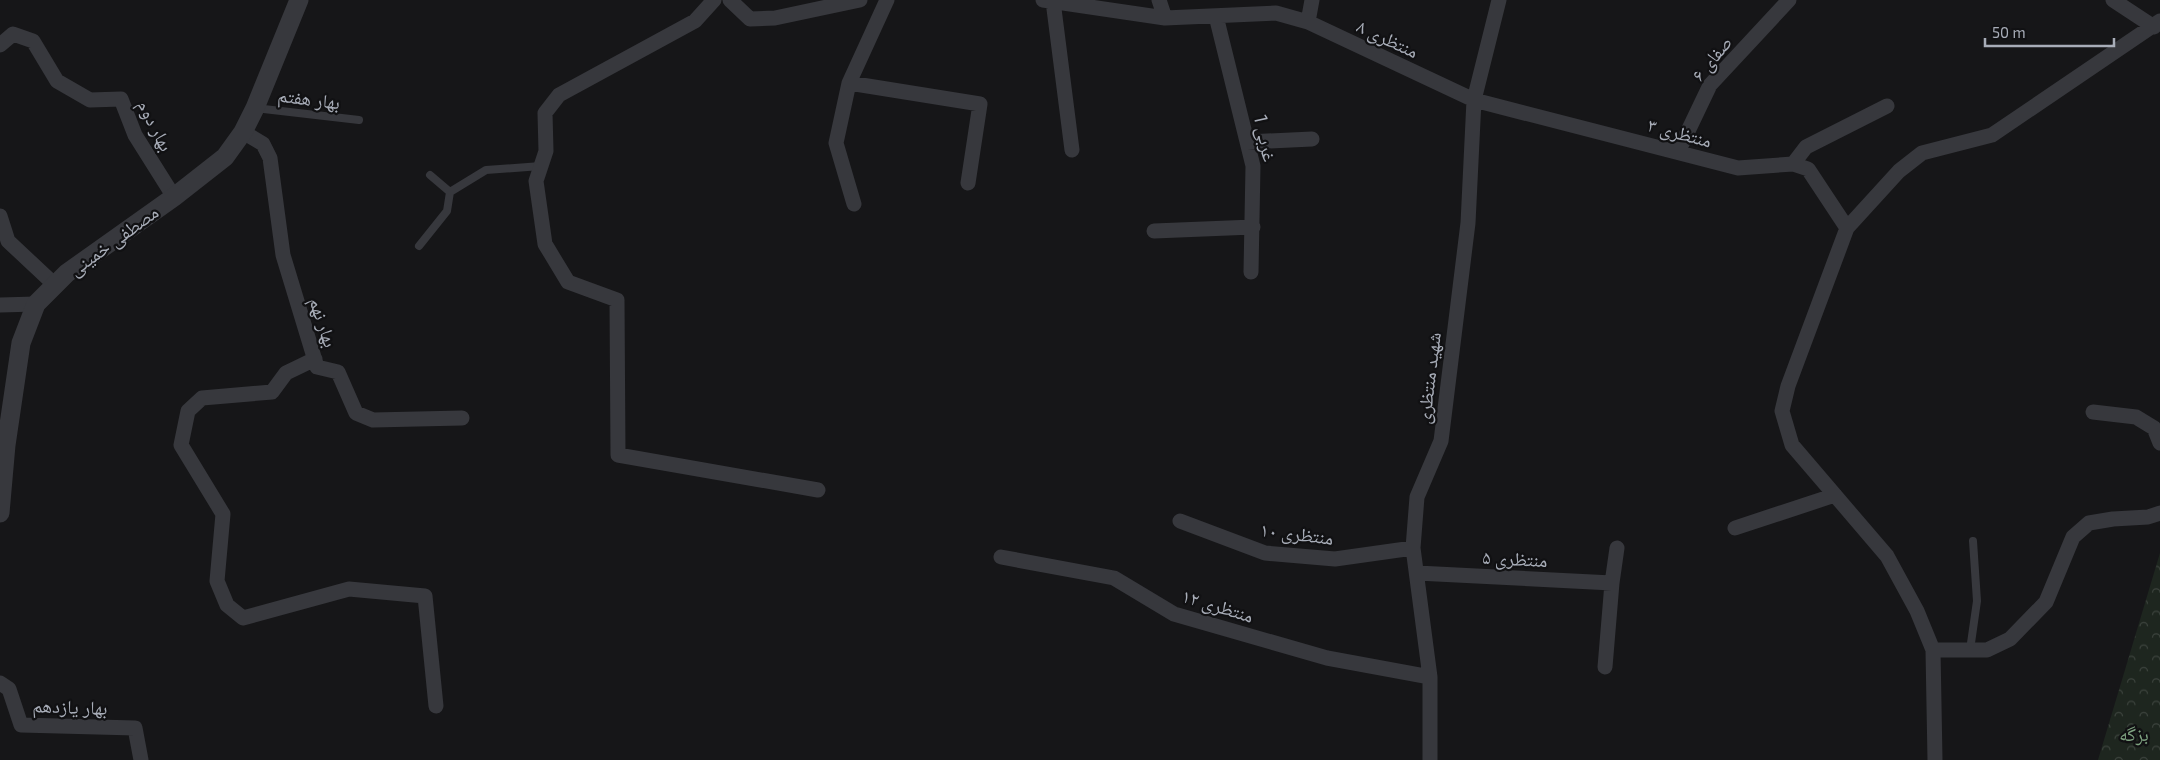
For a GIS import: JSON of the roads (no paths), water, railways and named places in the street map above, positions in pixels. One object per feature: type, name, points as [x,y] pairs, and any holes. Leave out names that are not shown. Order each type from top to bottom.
[{"type":"street","name":"مصطفی خمینی","points":[[0,513],[3,445],[21,343],[36,304],[67,272],[174,197],[224,157],[243,132],[255,108],[299,0]]},
{"type":"street","points":[[714,0],[695,21],[559,95],[545,112],[546,151],[536,181],[544,244],[568,282],[617,300],[618,455],[818,490]]},
{"type":"street","points":[[730,0],[750,19],[775,18],[860,0]]},
{"type":"street","points":[[854,204],[836,143],[848,83],[887,0]]},
{"type":"street","points":[[1159,0],[1165,18]]},
{"type":"street","points":[[1308,22],[1312,0]]},
{"type":"street","name":"شهید منتظری","points":[[1430,760],[1430,677],[1413,548],[1417,497],[1441,441],[1468,223],[1474,100],[1499,0]]},
{"type":"street","name":"صفای ۶","points":[[1678,152],[1710,85],[1789,0]]},
{"type":"street","points":[[1935,760],[1933,650],[1917,611],[1887,556],[1792,445],[1782,411],[1788,386],[1846,228],[1899,171],[1922,153],[1992,134],[2157,24],[2113,0]]},
{"type":"street","points":[[1048,1],[1072,150]]},
{"type":"street","name":"منتظری ۸","points":[[1048,1],[1165,18],[1276,13],[1308,22],[1474,100]]},
{"type":"street","name":"غربی 1","points":[[1216,16],[1253,166],[1251,272]]},
{"type":"street","name":"بهار دوم","points":[[0,45],[13,34],[33,41],[57,81],[90,100],[121,99],[135,135],[174,197]]},
{"type":"street","points":[[848,83],[980,104],[968,183]]},
{"type":"street","name":"منتظری ۳","points":[[1474,100],[1738,168],[1793,164]]},
{"type":"street","points":[[1846,228],[1808,169],[1793,164],[1806,147],[1887,106]]},
{"type":"street","name":"بهار نهم","points":[[243,132],[263,144],[270,158],[283,254],[317,367],[338,372],[356,413],[373,420],[462,418]]},
{"type":"street","points":[[1247,142],[1312,139]]},
{"type":"street","points":[[0,216],[8,240],[55,285]]},
{"type":"street","points":[[1154,230],[1253,228]]},
{"type":"street","points":[[0,305],[36,304]]},
{"type":"street","points":[[315,359],[286,373],[272,392],[202,398],[188,411],[181,445],[223,514],[217,581],[227,605],[243,618],[349,589],[425,596],[436,706]]},
{"type":"street","points":[[2093,412],[2136,417],[2154,428],[2160,443]]},
{"type":"street","points":[[1735,528],[1835,495]]},
{"type":"street","points":[[1933,650],[1987,650],[2010,640],[2046,602],[2073,537],[2089,523],[2113,519],[2148,517],[2160,513]]},
{"type":"street","name":"منتظری ۱۰","points":[[1180,521],[1265,553],[1335,559],[1413,548]]},
{"type":"street","points":[[1606,667],[1612,583],[1617,548]]},
{"type":"street","name":"منتظری ۱۲","points":[[1001,557],[1114,578],[1174,614],[1328,658],[1430,677]]},
{"type":"street","name":"منتظری ۵","points":[[1417,574],[1612,583]]},
{"type":"street","name":"بهار یازدهم","points":[[0,683],[9,689],[21,725],[135,728],[141,760]]},
{"type":"lane","name":"بهار هفتم","points":[[255,108],[359,120]]},
{"type":"lane","points":[[419,246],[447,211],[450,192],[486,170],[541,166]]},
{"type":"lane","points":[[430,175],[450,192]]},
{"type":"lane","points":[[1970,650],[1977,601],[1973,541]]},
{"type":"park label","name":"بزگه","points":[[2134,733]]}]
